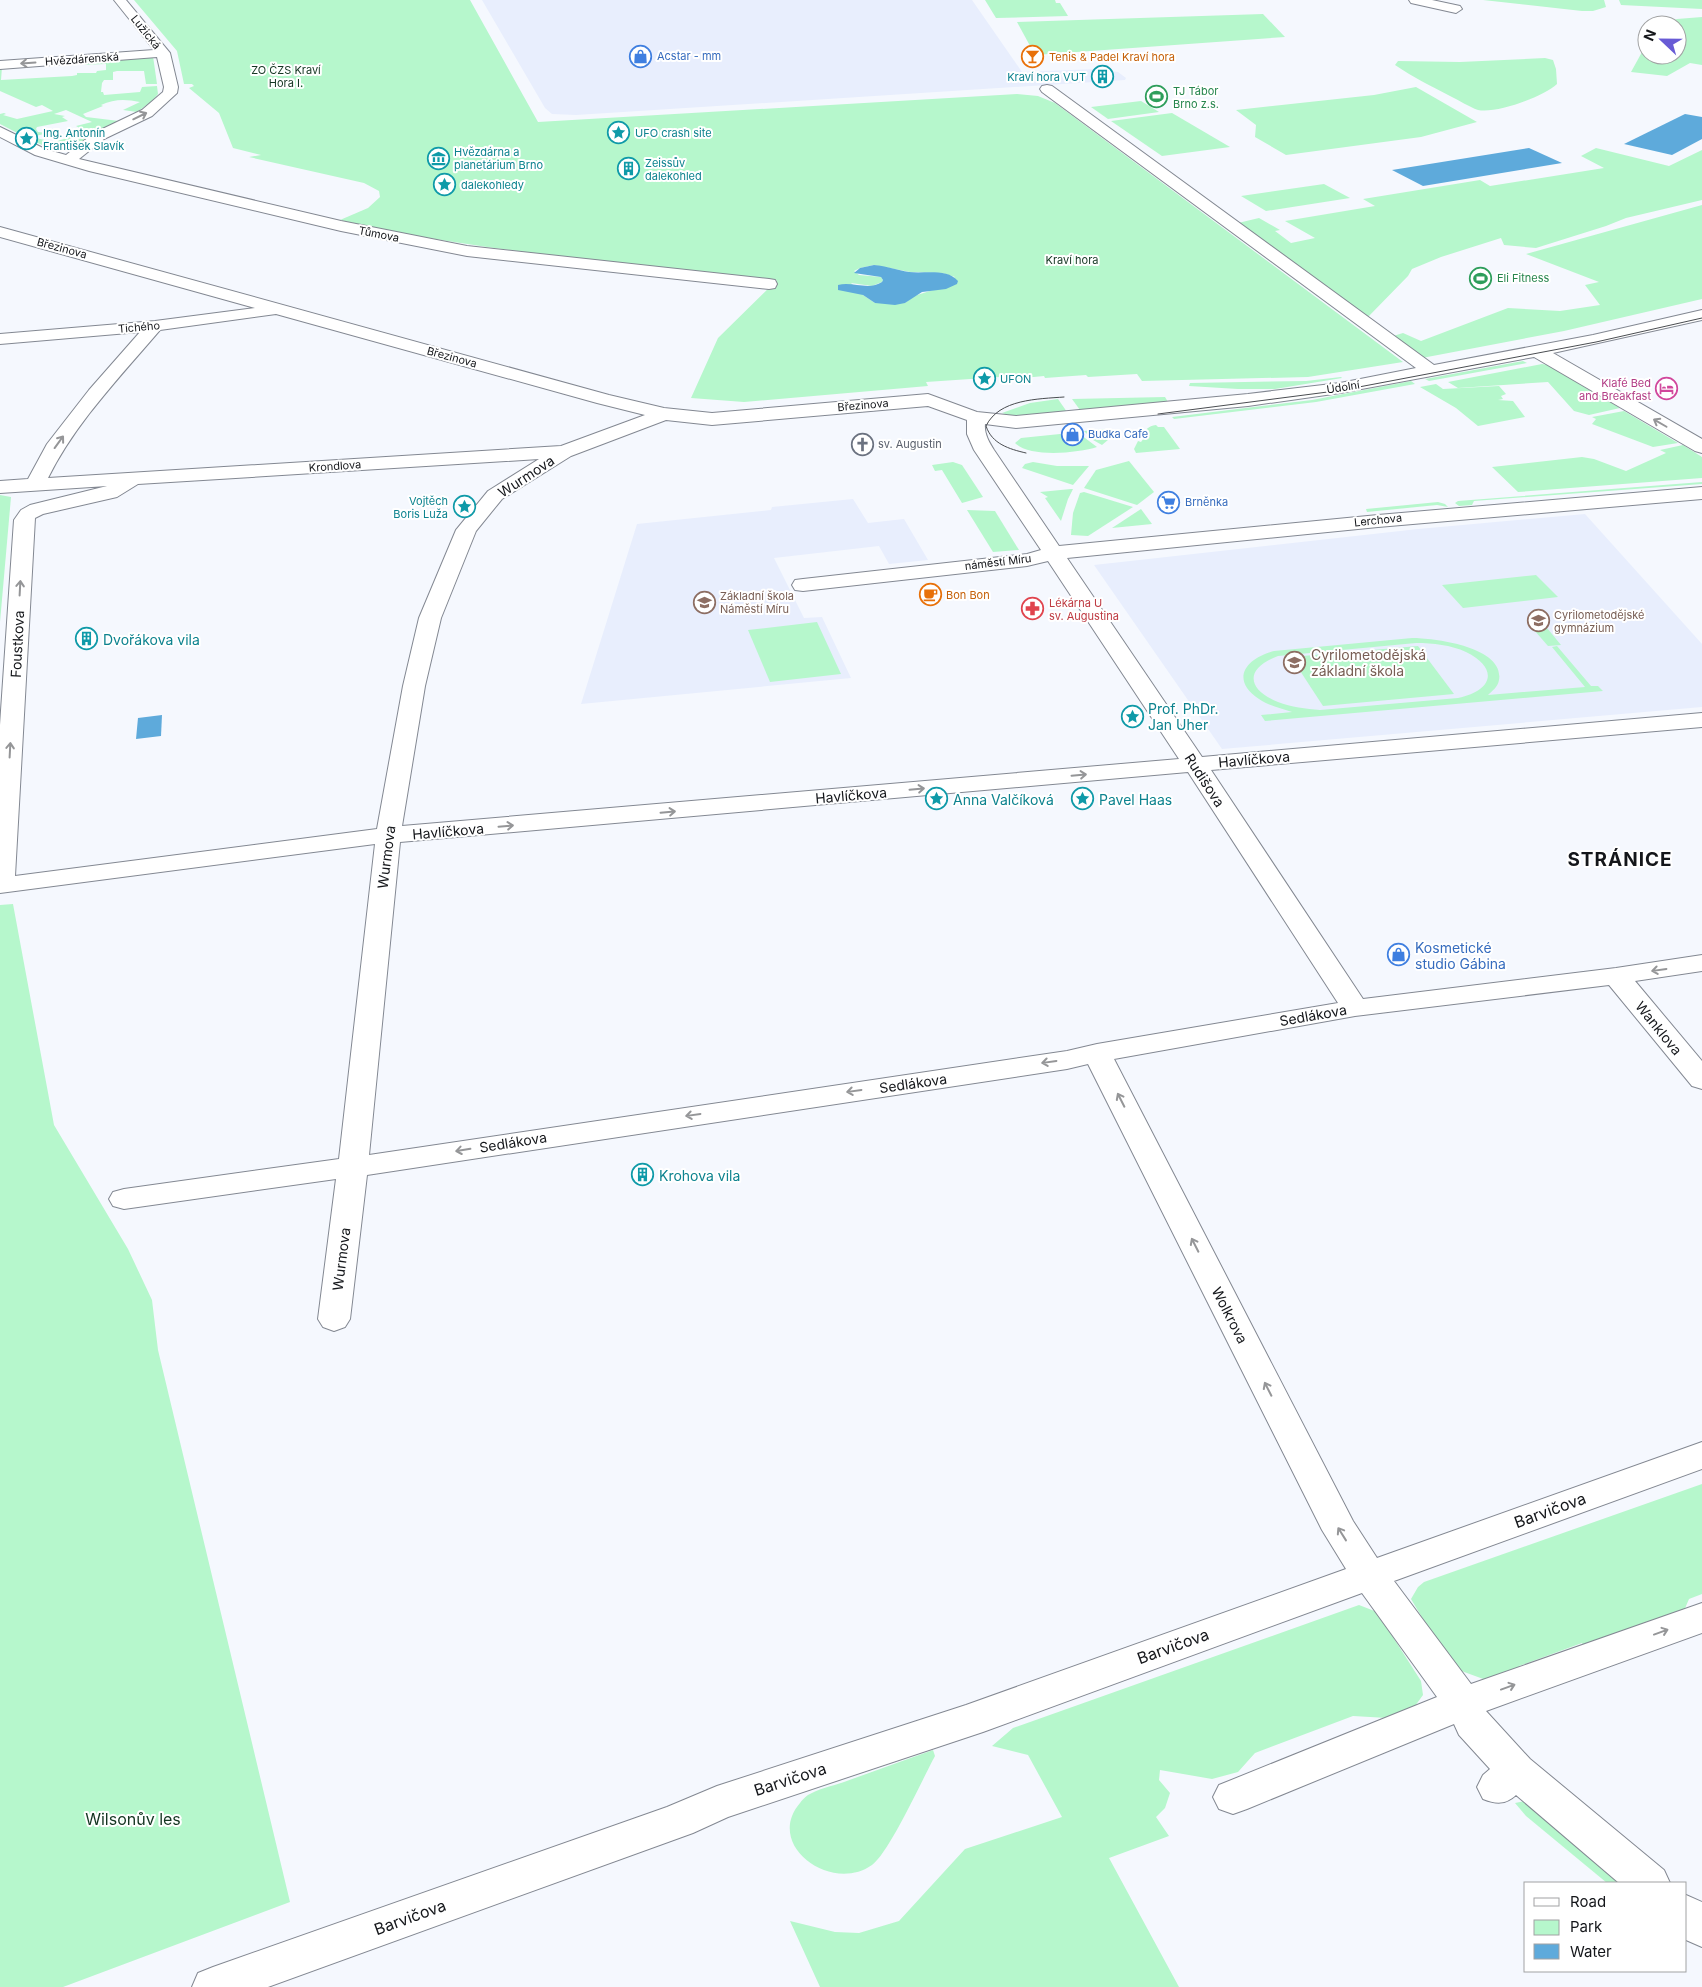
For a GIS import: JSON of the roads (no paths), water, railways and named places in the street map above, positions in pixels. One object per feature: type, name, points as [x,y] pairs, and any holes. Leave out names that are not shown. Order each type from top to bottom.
[{"type":"street","name":"Lužická","points":[[69,160],[99,136],[147,113],[170,93],[163,53],[120,0]]},
{"type":"street","points":[[1415,0],[1456,8]]},
{"type":"street","name":"Hvězdárenská","points":[[0,65],[163,53]]},
{"type":"street","points":[[1047,89],[1431,371]]},
{"type":"street","name":"Tůmova","points":[[0,132],[40,152],[94,168],[341,226],[467,251],[769,284]]},
{"type":"street","name":"Březinova","points":[[0,232],[190,283],[278,310],[664,414],[693,418],[723,418],[912,400],[938,402],[978,417]]},
{"type":"street","name":"Tichého","points":[[0,338],[155,326],[278,310]]},
{"type":"street","name":"Údolní","points":[[978,417],[1001,422],[1024,421],[1248,400],[1340,388],[1537,351],[1702,315]]},
{"type":"street","points":[[35,485],[54,448],[95,394],[155,326]]},
{"type":"street","points":[[0,331],[20,337]]},
{"type":"street","points":[[1537,351],[1702,447]]},
{"type":"street","name":"Krondlova","points":[[0,487],[564,452],[664,414]]},
{"type":"street","name":"náměstí Míru","points":[[803,585],[1027,560],[1054,553],[984,450],[975,433],[974,427],[978,417]]},
{"type":"street","name":"Wurmova","points":[[334,1319],[353,1168],[388,837],[414,686],[430,618],[466,530],[495,495],[564,452]]},
{"type":"street","name":"Foustkova","points":[[2,886],[24,520],[28,514],[37,509],[110,493],[133,479]]},
{"type":"street","name":"Lerchova","points":[[1054,553],[1458,512],[1702,493]]},
{"type":"street","name":"Rudišova","points":[[1054,553],[1355,1008]]},
{"type":"street","name":"Havlíčkova","points":[[2,886],[345,839],[388,837],[1702,720]]},
{"type":"street","name":"Sedlákova","points":[[124,1199],[353,1168],[1067,1060],[1097,1052],[1355,1008],[1616,976],[1702,963]]},
{"type":"street","name":"Wanklova","points":[[1616,976],[1702,1080]]},
{"type":"street","name":"Wolkrova","points":[[1097,1052],[1340,1530],[1369,1575]]},
{"type":"street","name":"Barvičova","points":[[213,1987],[679,1820],[717,1804],[969,1720],[1702,1455]]},
{"type":"street","points":[[1369,1575],[1462,1704],[1506,1779],[1572,1807],[1648,1882]]},
{"type":"street","points":[[1233,1797],[1462,1704],[1702,1618]]},
{"type":"street","points":[[1687,1915],[1702,1928]]},
{"type":"water","points":[[1685,114],[1702,117],[1702,139],[1672,155],[1624,144]]},
{"type":"water","points":[[1529,148],[1562,163],[1423,186],[1392,170]]},
{"type":"water","points":[[874,265],[909,272],[948,274],[958,281],[957,284],[946,289],[922,292],[905,303],[895,305],[875,303],[863,295],[838,290],[838,285],[843,284],[872,286],[882,282],[881,277],[854,273],[860,268]]},
{"type":"water","points":[[162,715],[161,736],[136,739],[138,718]]},
{"type":"tram line","points":[[1158,414],[1343,390],[1596,342],[1702,318]]},
{"type":"tram line","points":[[1026,453],[1002,445],[992,437],[986,426],[992,417],[1000,410],[1020,402],[1064,397]]},
{"type":"place","name":"Acstar - mm","points":[[641,56]]},
{"type":"place","name":"Tenis & Padel Kraví hora","points":[[1033,57]]},
{"type":"place","name":"Kraví hora VUT","points":[[1102,77]]},
{"type":"place","name":"TJ Tábor Brno z.s.","points":[[1157,97]]},
{"type":"place","name":"UFO crash site","points":[[619,133]]},
{"type":"place","name":"Ing. Antonín František Slavík","points":[[27,139]]},
{"type":"place","name":"Hvězdárna a planetárium Brno","points":[[438,158]]},
{"type":"place","name":"Zeissův dalekohled","points":[[629,169]]},
{"type":"place","name":"dalekohledy","points":[[445,185]]},
{"type":"place","name":"Eli Fitness","points":[[1481,278]]},
{"type":"place","name":"UFON","points":[[984,379]]},
{"type":"place","name":"Klafé Bed and Breakfast","points":[[1667,389]]},
{"type":"place","name":"Budka Cafe","points":[[1072,434]]},
{"type":"place","name":"sv. Augustin","points":[[862,444]]},
{"type":"place","name":"Brněnka","points":[[1169,502]]},
{"type":"place","name":"Vojtěch Boris Luža","points":[[464,507]]},
{"type":"place","name":"Bon Bon","points":[[930,595]]},
{"type":"place","name":"Základní škola Náměstí Míru","points":[[704,602]]},
{"type":"place","name":"Lékárna U sv. Augustina","points":[[1033,609]]},
{"type":"place","name":"Cyrilometodějské gymnázium","points":[[1538,621]]},
{"type":"place","name":"Dvořákova vila","points":[[87,639]]},
{"type":"place","name":"Cyrilometodějská základní škola","points":[[1295,662]]},
{"type":"place","name":"Prof. PhDr. Jan Uher","points":[[1132,716]]},
{"type":"place","name":"Anna Valčíková","points":[[937,799]]},
{"type":"place","name":"Pavel Haas","points":[[1083,799]]},
{"type":"place","name":"Kosmetické studio Gábina","points":[[1399,955]]},
{"type":"place","name":"Krohova vila","points":[[643,1175]]},
{"type":"district","name":"STRÁNICE","points":[[1620,859]]},
{"type":"park label","name":"ZO ČZS Kraví Hora I.","points":[[286,76]]},
{"type":"park label","name":"Kraví hora","points":[[1072,260]]},
{"type":"park label","name":"Wilsonův les","points":[[133,1819]]}]
